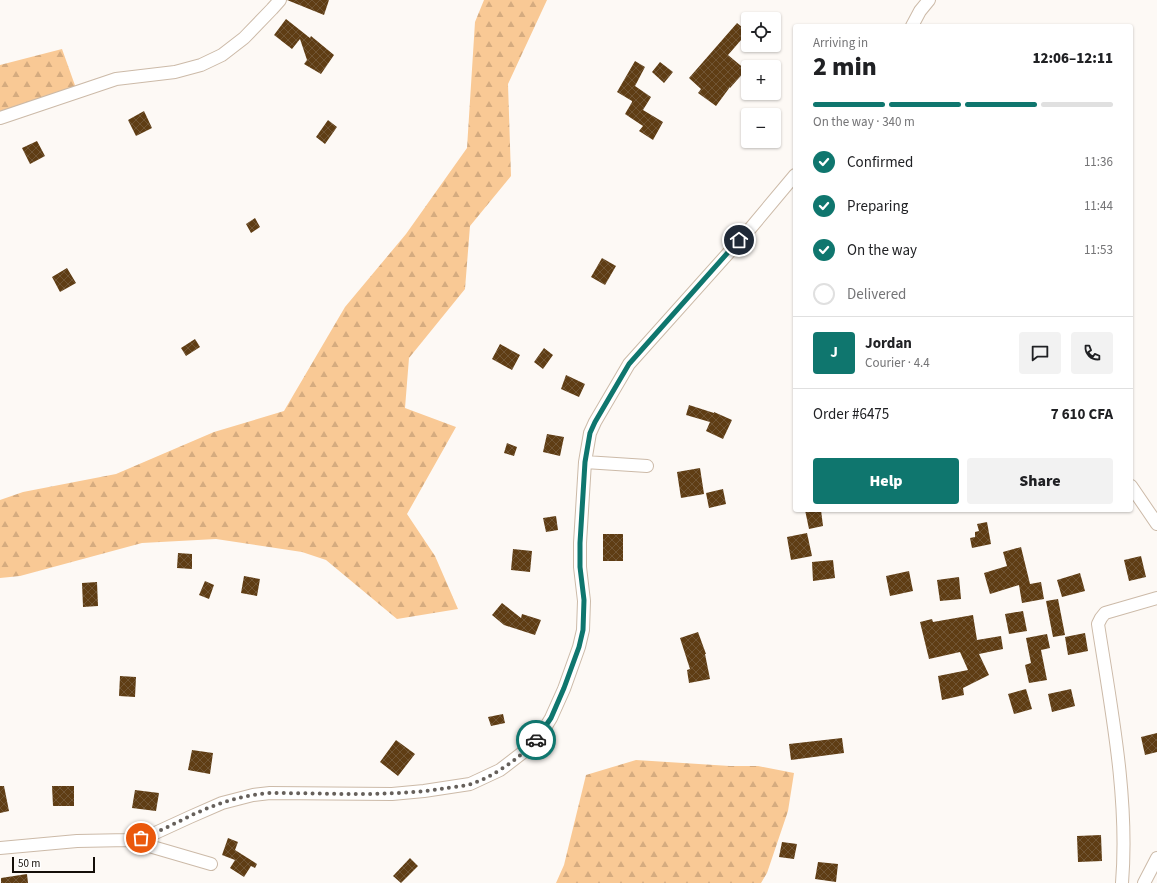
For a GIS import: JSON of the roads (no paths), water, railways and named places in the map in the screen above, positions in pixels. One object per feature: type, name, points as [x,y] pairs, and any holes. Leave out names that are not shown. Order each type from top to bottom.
[{"type":"street","points":[[0,118],[116,79],[175,72],[201,65],[222,55],[244,38],[280,0]]},
{"type":"street","points":[[913,24],[920,11],[929,0]]},
{"type":"street","points":[[0,848],[77,841],[129,840],[153,834],[190,816],[222,803],[253,795],[270,793],[392,794],[470,784],[500,770],[530,747],[542,733],[554,712],[567,682],[583,630],[584,600],[580,567],[580,543],[585,462],[590,433],[595,422],[629,364],[749,230],[793,177]]},
{"type":"street","points":[[585,462],[647,466]]},
{"type":"street","points":[[1133,489],[1157,524]]},
{"type":"street","points":[[1122,883],[1124,837],[1120,779],[1098,624],[1105,613],[1157,598]]},
{"type":"street","points":[[129,840],[211,864]]},
{"type":"street","points":[[1144,883],[1157,858]]}]
